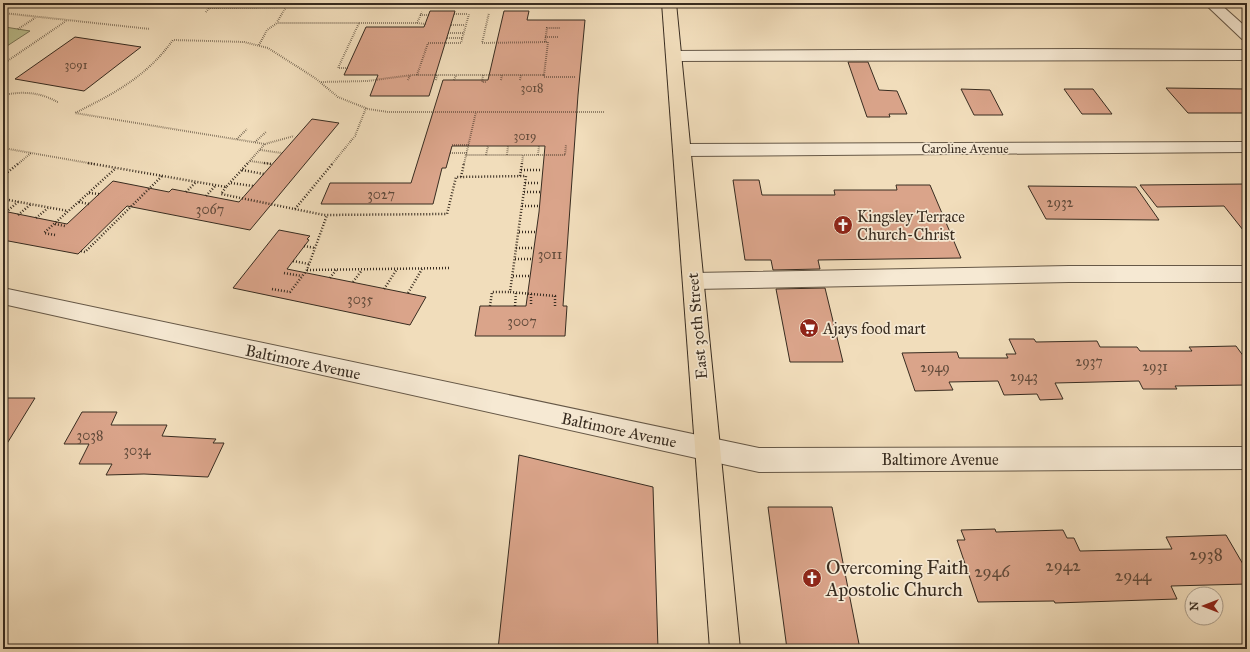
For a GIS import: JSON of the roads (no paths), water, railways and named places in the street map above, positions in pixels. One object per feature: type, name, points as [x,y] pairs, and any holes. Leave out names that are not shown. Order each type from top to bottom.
[{"type":"main road","name":"East 30th Street","points":[[669,3],[683,150],[725,649]]},
{"type":"street","points":[[1211,3],[1247,36]]},
{"type":"street","points":[[674,56],[1081,54],[1247,55]]},
{"type":"street","name":"Caroline Avenue","points":[[683,150],[1247,147]]},
{"type":"street","points":[[694,281],[1069,274],[1247,274]]},
{"type":"street","name":"Baltimore Avenue","points":[[3,296],[749,459],[1247,458]]},
{"type":"place","name":"Kingsley Terrace Church-Christ","points":[[843,225]]},
{"type":"place","name":"Ajays food mart","points":[[809,328]]},
{"type":"place","name":"Overcoming Faith Apostolic Church","points":[[812,578]]}]
